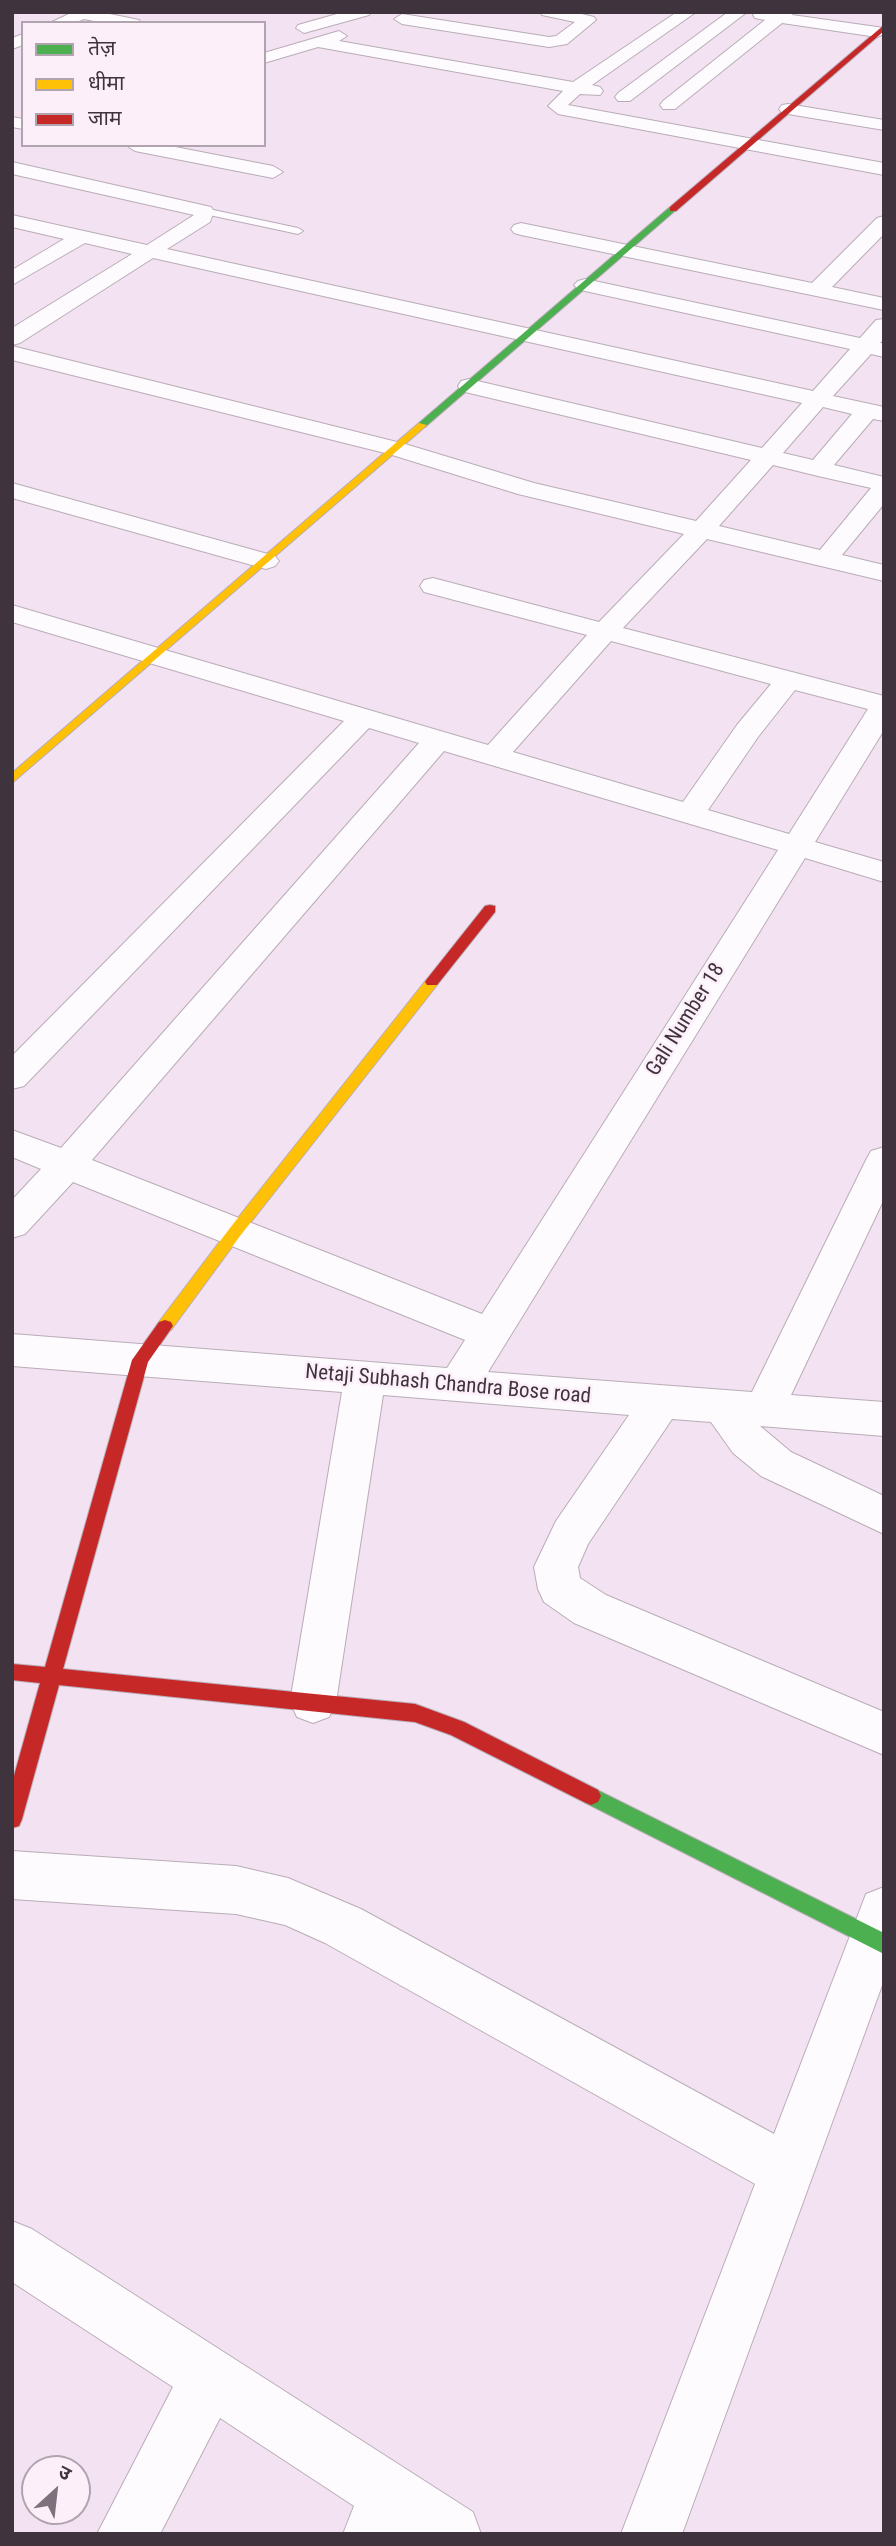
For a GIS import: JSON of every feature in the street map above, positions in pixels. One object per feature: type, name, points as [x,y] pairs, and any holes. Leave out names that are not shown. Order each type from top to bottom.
[{"type":"street","points":[[427,12],[396,20],[549,42],[561,40],[588,20],[548,12]]},
{"type":"street","points":[[688,12],[576,88],[558,103],[559,108],[884,169]]},
{"type":"street","points":[[624,97],[739,12]]},
{"type":"street","points":[[745,12],[880,29]]},
{"type":"street","points":[[64,21],[83,14],[122,21]]},
{"type":"street","points":[[669,105],[783,15]]},
{"type":"street","points":[[289,32],[364,20]]},
{"type":"street","points":[[266,57],[316,43],[364,20]]},
{"type":"street","points":[[12,779],[880,29]]},
{"type":"street","points":[[316,43],[695,109]]},
{"type":"street","points":[[856,51],[874,54]]},
{"type":"street","points":[[812,88],[836,92]]},
{"type":"street","points":[[788,109],[884,125]]},
{"type":"street","points":[[746,118],[772,123]]},
{"type":"street","points":[[145,147],[273,172]]},
{"type":"street","points":[[12,168],[204,211],[203,218],[12,338]]},
{"type":"street","points":[[12,187],[38,173]]},
{"type":"street","points":[[12,221],[876,412]]},
{"type":"street","points":[[817,290],[884,222]]},
{"type":"street","points":[[521,229],[884,303]]},
{"type":"street","points":[[12,280],[83,236]]},
{"type":"street","points":[[12,280],[76,296]]},
{"type":"street","points":[[585,285],[875,348]]},
{"type":"street","points":[[493,757],[818,399],[875,348],[884,325]]},
{"type":"street","points":[[12,353],[397,449],[527,489],[884,573]]},
{"type":"street","points":[[469,386],[884,486],[825,559]]},
{"type":"street","points":[[818,469],[876,412]]},
{"type":"street","points":[[12,490],[266,561]]},
{"type":"street","points":[[433,586],[884,706]]},
{"type":"street","points":[[12,613],[884,872]]},
{"type":"street","points":[[689,815],[747,731],[789,680]]},
{"type":"street","name":"Gali Number 18","points":[[458,1385],[794,846],[870,757],[884,706]]},
{"type":"street","points":[[12,1077],[363,718]]},
{"type":"street","points":[[12,1224],[67,1165],[437,740]]},
{"type":"street","points":[[12,1819],[140,1360],[235,1232],[489,909]]},
{"type":"street","points":[[12,1143],[490,1334]]},
{"type":"street","points":[[764,1409],[884,1160]]},
{"type":"street","name":"Netaji Subhash Chandra Bose road","points":[[12,1350],[884,1419]]},
{"type":"street","points":[[313,1702],[365,1378]]},
{"type":"street","points":[[661,1402],[572,1534],[556,1567],[560,1589],[590,1609],[884,1734]]},
{"type":"street","points":[[722,1406],[748,1441],[776,1464],[884,1516]]},
{"type":"street","points":[[12,1672],[415,1713],[457,1728],[880,1931],[786,2171],[650,2534]]},
{"type":"street","points":[[12,1875],[236,1890],[288,1902],[343,1926],[786,2171]]},
{"type":"street","points":[[12,2249],[210,2377],[382,2514],[451,2534]]},
{"type":"street","points":[[127,2534],[210,2377]]},
{"type":"lane","points":[[204,211],[298,231]]},
{"type":"traffic: fast","points":[[422,425],[673,209]]},
{"type":"traffic: fast","points":[[591,1796],[884,1944]]},
{"type":"traffic: slow","points":[[12,779],[422,425]]},
{"type":"traffic: slow","points":[[165,1326],[235,1232],[432,982]]},
{"type":"traffic: jam","points":[[673,209],[884,27]]},
{"type":"traffic: jam","points":[[432,982],[490,909]]},
{"type":"traffic: jam","points":[[12,1819],[140,1360],[165,1326]]},
{"type":"traffic: jam","points":[[12,1672],[415,1713],[457,1728],[591,1796]]}]
